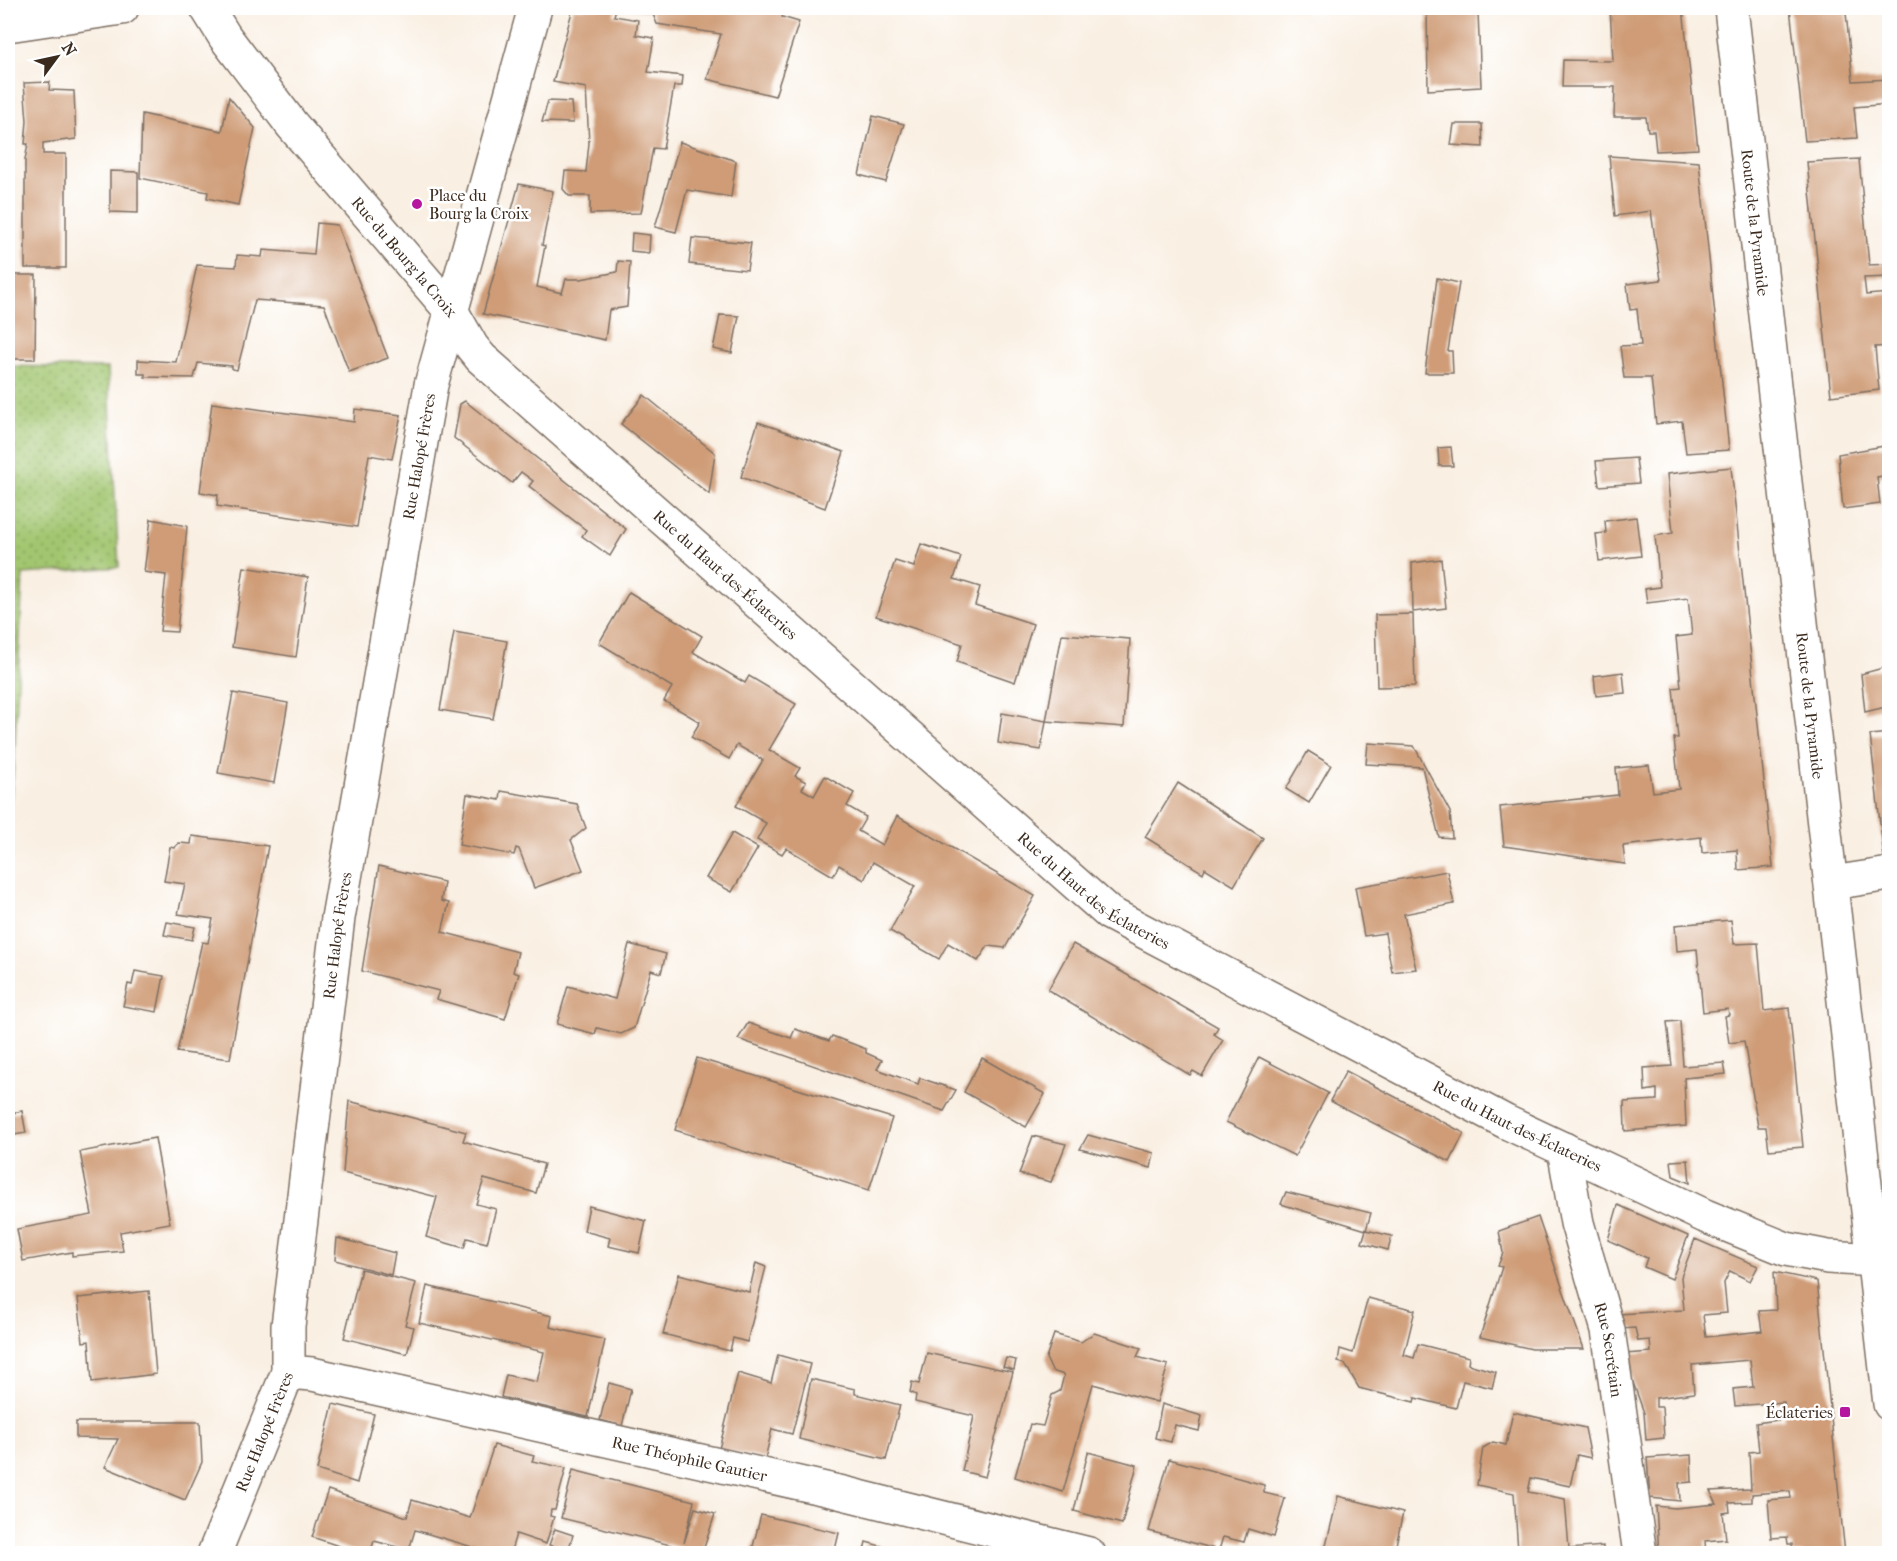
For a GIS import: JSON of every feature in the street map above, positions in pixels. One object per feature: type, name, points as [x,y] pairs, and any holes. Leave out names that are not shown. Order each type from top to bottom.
[{"type":"street","name":"Rue du Bourg la Croix","points":[[207,8],[225,37],[292,125],[452,312]]},
{"type":"street","name":"Rue du Bourg la Croix","points":[[452,312],[535,8]]},
{"type":"street","name":"Route de la Pyramide","points":[[1731,8],[1832,883],[1881,1261],[1890,1404]]},
{"type":"street","points":[[8,25],[110,9]]},
{"type":"street","name":"Rue du Haut-des-Éclateries","points":[[452,312],[481,358],[1109,913],[1506,1122],[1705,1216],[1786,1249],[1809,1254],[1881,1261]]},
{"type":"street","name":"Rue Halopé Frères","points":[[214,1554],[288,1372],[288,1326],[339,918],[431,385],[452,312]]},
{"type":"street","points":[[1832,883],[1890,874]]},
{"type":"street","name":"Rue Secrétain","points":[[1564,1149],[1577,1223],[1608,1330],[1640,1554]]},
{"type":"street","name":"Rue Théophile Gautier","points":[[288,1372],[312,1374],[816,1487],[1089,1554]]},
{"type":"green space","points":[[8,366],[108,368],[119,567],[23,574],[14,765],[8,820]]},
{"type":"building","points":[[573,8],[616,8],[614,16],[638,20],[636,35],[654,38],[648,72],[683,76],[682,86],[674,86],[663,149],[653,148],[641,213],[590,214],[590,196],[569,196],[563,189],[565,171],[586,172],[589,143],[586,88],[553,82]]},
{"type":"building","points":[[627,8],[772,8],[784,12],[782,17],[799,22],[775,96],[707,79],[721,34],[657,24],[652,12]]},
{"type":"building","points":[[1427,8],[1502,8],[1502,10],[1478,12],[1481,87],[1428,90]]},
{"type":"building","points":[[1610,8],[1683,8],[1698,149],[1656,151],[1654,131],[1648,131],[1646,117],[1614,117],[1615,87],[1562,87],[1563,60],[1613,61]]},
{"type":"building","points":[[1790,8],[1870,8],[1867,11],[1846,13],[1853,81],[1890,79],[1890,104],[1854,107],[1857,138],[1805,141]]},
{"type":"building","points":[[50,82],[49,90],[74,91],[76,139],[43,143],[43,154],[66,154],[66,268],[25,268],[25,160],[28,144],[25,144],[27,121],[24,83]]},
{"type":"building","points":[[229,97],[255,128],[238,205],[207,198],[208,192],[140,178],[142,114],[222,131]]},
{"type":"building","points":[[548,101],[571,102],[573,123],[542,122]]},
{"type":"building","points":[[873,116],[904,124],[886,182],[859,175]]},
{"type":"building","points":[[1454,124],[1482,124],[1483,147],[1451,145]]},
{"type":"building","points":[[680,142],[736,161],[731,197],[687,190],[676,232],[655,227]]},
{"type":"building","points":[[1609,156],[1699,162],[1729,450],[1686,453],[1682,421],[1656,424],[1651,378],[1624,378],[1620,346],[1641,345],[1637,309],[1630,310],[1627,284],[1661,280],[1651,211],[1615,216]]},
{"type":"building","points":[[1859,159],[1869,265],[1890,264],[1890,277],[1864,278],[1866,295],[1890,293],[1890,346],[1875,347],[1879,390],[1831,396],[1807,162]]},
{"type":"building","points":[[110,171],[138,172],[138,213],[110,212]]},
{"type":"building","points":[[519,184],[553,191],[542,245],[545,246],[537,287],[562,293],[566,279],[581,279],[617,272],[618,261],[630,262],[627,307],[609,310],[605,340],[483,314]]},
{"type":"building","points":[[317,223],[337,225],[388,358],[349,372],[324,305],[255,300],[237,370],[232,369],[232,366],[198,363],[194,378],[145,377],[145,374],[138,374],[138,360],[176,362],[197,265],[236,267],[237,255],[262,257],[263,250],[314,254]]},
{"type":"building","points":[[632,233],[650,235],[649,253],[631,251]]},
{"type":"building","points":[[692,238],[751,243],[747,270],[689,264]]},
{"type":"building","points":[[8,275],[36,275],[35,359],[8,359]]},
{"type":"building","points":[[1437,278],[1459,283],[1448,351],[1452,351],[1453,373],[1425,373]]},
{"type":"building","points":[[720,315],[739,316],[732,353],[713,349]]},
{"type":"building","points":[[644,395],[715,453],[709,494],[621,424]]},
{"type":"building","points":[[465,401],[626,529],[610,556],[582,536],[586,530],[529,486],[533,481],[521,472],[512,483],[454,438],[460,404]]},
{"type":"building","points":[[212,403],[354,422],[355,409],[401,415],[392,459],[369,455],[357,527],[217,506],[218,495],[200,492]]},
{"type":"building","points":[[758,422],[844,452],[825,508],[741,477]]},
{"type":"building","points":[[1890,445],[1890,475],[1877,477],[1880,504],[1843,509],[1838,454]]},
{"type":"building","points":[[1451,447],[1453,466],[1439,466],[1438,448]]},
{"type":"building","points":[[1636,458],[1639,483],[1599,486],[1596,461]]},
{"type":"building","points":[[1731,467],[1773,867],[1738,870],[1737,850],[1702,853],[1701,837],[1623,846],[1625,864],[1504,846],[1500,807],[1618,795],[1616,768],[1649,765],[1653,792],[1679,789],[1674,738],[1678,738],[1673,688],[1681,687],[1676,637],[1692,635],[1688,598],[1647,603],[1645,589],[1660,587],[1655,536],[1673,533],[1667,474]]},
{"type":"building","points":[[1636,517],[1641,556],[1599,561],[1596,534],[1606,533],[1605,521]]},
{"type":"building","points":[[151,519],[187,526],[177,632],[160,631],[166,575],[144,572]]},
{"type":"building","points":[[921,544],[961,557],[954,579],[980,587],[975,605],[1033,624],[1015,682],[957,662],[962,644],[876,616],[895,561],[914,567]]},
{"type":"building","points":[[1441,559],[1446,608],[1413,612],[1412,563]]},
{"type":"building","points":[[244,567],[308,577],[296,657],[232,647]]},
{"type":"building","points":[[629,592],[702,636],[693,652],[745,683],[749,676],[796,704],[769,750],[800,768],[795,776],[806,782],[802,789],[814,796],[825,776],[854,793],[847,806],[866,817],[858,831],[882,845],[897,816],[1035,896],[1005,948],[988,946],[978,961],[948,943],[939,959],[890,931],[915,886],[873,862],[864,880],[839,865],[833,876],[786,848],[782,854],[757,840],[766,823],[736,806],[763,760],[737,745],[729,759],[691,737],[700,722],[664,701],[672,687],[599,643]]},
{"type":"building","points":[[1413,614],[1415,686],[1377,687],[1375,615]]},
{"type":"building","points":[[454,632],[507,641],[493,719],[440,710]]},
{"type":"building","points":[[1062,634],[1130,639],[1124,727],[1046,721]]},
{"type":"building","points":[[1890,666],[1890,706],[1865,712],[1861,674]]},
{"type":"building","points":[[1623,672],[1625,693],[1596,696],[1594,676]]},
{"type":"building","points":[[233,693],[288,703],[274,783],[218,773]]},
{"type":"building","points":[[1002,713],[1046,721],[1041,750],[998,743]]},
{"type":"building","points":[[1890,733],[1890,857],[1884,858],[1870,735]]},
{"type":"building","points":[[1368,743],[1414,746],[1450,812],[1452,838],[1439,837],[1422,767],[1366,764]]},
{"type":"building","points":[[1308,751],[1331,765],[1309,803],[1286,789]]},
{"type":"building","points":[[1178,783],[1263,838],[1234,886],[1205,868],[1203,873],[1145,837]]},
{"type":"building","points":[[501,791],[577,804],[586,828],[571,840],[583,870],[534,888],[519,849],[516,848],[514,855],[459,845],[467,794],[500,800]]},
{"type":"building","points":[[732,833],[758,848],[732,892],[706,878]]},
{"type":"building","points":[[192,836],[268,846],[230,1059],[177,1052],[202,942],[208,943],[213,919],[178,914],[185,884],[164,881],[170,847],[174,848],[179,843],[191,844]]},
{"type":"building","points":[[379,866],[444,882],[441,901],[449,903],[442,932],[518,952],[513,972],[519,974],[505,1019],[436,999],[439,991],[362,971]]},
{"type":"building","points":[[1447,871],[1454,904],[1404,914],[1416,969],[1392,972],[1385,933],[1364,936],[1355,887]]},
{"type":"building","points":[[1731,920],[1734,944],[1758,943],[1764,1011],[1789,1008],[1803,1147],[1769,1150],[1766,1127],[1758,1127],[1744,1041],[1729,1043],[1725,1016],[1729,1015],[1728,1009],[1703,1012],[1697,949],[1677,951],[1675,925]]},
{"type":"building","points":[[167,922],[195,927],[192,940],[164,935]]},
{"type":"building","points":[[629,944],[666,954],[661,973],[651,970],[634,1028],[621,1034],[597,1028],[595,1034],[557,1024],[568,986],[615,999]]},
{"type":"building","points":[[1073,944],[1218,1027],[1214,1034],[1223,1040],[1202,1076],[1193,1071],[1190,1075],[1048,990]]},
{"type":"building","points":[[135,971],[164,976],[157,1012],[123,1006],[128,984],[132,985]]},
{"type":"building","points":[[1680,1021],[1683,1066],[1724,1063],[1726,1074],[1684,1078],[1686,1126],[1625,1131],[1624,1102],[1657,1100],[1657,1089],[1645,1091],[1644,1068],[1672,1066],[1667,1022]]},
{"type":"building","points":[[748,1023],[791,1038],[795,1029],[829,1041],[832,1036],[866,1049],[866,1053],[882,1060],[877,1069],[918,1084],[920,1078],[956,1090],[944,1111],[738,1039]]},
{"type":"building","points":[[1259,1057],[1328,1093],[1295,1156],[1226,1122]]},
{"type":"building","points":[[697,1058],[892,1118],[869,1190],[675,1130]]},
{"type":"building","points":[[982,1058],[1045,1094],[1026,1127],[964,1092]]},
{"type":"building","points":[[1346,1071],[1464,1133],[1450,1162],[1330,1101]]},
{"type":"building","points":[[349,1101],[466,1132],[463,1141],[544,1164],[536,1193],[484,1179],[476,1204],[496,1209],[487,1243],[467,1238],[464,1248],[426,1237],[437,1197],[343,1173]]},
{"type":"building","points":[[22,1111],[26,1133],[8,1136],[8,1114]]},
{"type":"building","points":[[1088,1135],[1154,1153],[1151,1168],[1080,1149]]},
{"type":"building","points":[[1033,1136],[1066,1144],[1051,1182],[1019,1174]]},
{"type":"building","points":[[155,1138],[170,1223],[120,1232],[123,1251],[72,1256],[72,1252],[23,1261],[17,1229],[92,1215],[80,1152]]},
{"type":"building","points":[[1688,1160],[1690,1183],[1673,1176],[1671,1161]]},
{"type":"building","points":[[1286,1192],[1371,1213],[1366,1230],[1281,1204]]},
{"type":"building","points":[[1618,1205],[1688,1236],[1672,1279],[1644,1267],[1647,1258],[1608,1240]]},
{"type":"building","points":[[589,1206],[646,1221],[639,1253],[608,1246],[610,1238],[584,1231]]},
{"type":"building","points":[[1538,1217],[1584,1349],[1532,1349],[1480,1337],[1502,1267],[1498,1266],[1503,1253],[1499,1231]]},
{"type":"building","points":[[1366,1230],[1392,1236],[1388,1250],[1362,1243]]},
{"type":"building","points":[[337,1238],[395,1253],[391,1275],[335,1260]]},
{"type":"building","points":[[1695,1239],[1758,1266],[1750,1281],[1730,1271],[1724,1283],[1727,1313],[1703,1315],[1706,1337],[1762,1331],[1759,1311],[1776,1310],[1774,1272],[1817,1281],[1845,1554],[1793,1554],[1792,1544],[1788,1544],[1787,1537],[1771,1538],[1768,1500],[1791,1498],[1790,1491],[1752,1494],[1752,1502],[1729,1503],[1730,1512],[1723,1513],[1726,1539],[1705,1541],[1706,1554],[1659,1554],[1656,1506],[1675,1508],[1717,1504],[1710,1491],[1751,1489],[1749,1452],[1759,1451],[1756,1423],[1785,1419],[1784,1402],[1735,1406],[1733,1389],[1753,1387],[1750,1360],[1692,1365],[1694,1393],[1656,1398],[1656,1407],[1662,1407],[1664,1438],[1646,1440],[1644,1413],[1625,1354],[1651,1352],[1650,1340],[1638,1341],[1635,1328],[1621,1329],[1619,1314],[1684,1310],[1681,1277]]},
{"type":"building","points":[[756,1263],[766,1267],[747,1342],[733,1338],[730,1351],[663,1334],[679,1274],[749,1292]]},
{"type":"building","points":[[361,1269],[416,1283],[405,1325],[414,1327],[407,1354],[344,1338]]},
{"type":"building","points":[[427,1286],[552,1316],[550,1327],[605,1340],[588,1417],[501,1397],[506,1375],[537,1382],[544,1352],[419,1323]]},
{"type":"building","points":[[149,1291],[156,1374],[92,1382],[89,1341],[83,1342],[78,1298]]},
{"type":"building","points":[[1368,1298],[1415,1310],[1404,1355],[1414,1358],[1418,1344],[1469,1357],[1468,1364],[1496,1372],[1492,1388],[1463,1381],[1456,1408],[1415,1398],[1414,1402],[1359,1388],[1345,1364],[1338,1362],[1340,1349],[1353,1353]]},
{"type":"building","points":[[1094,1333],[1141,1348],[1137,1357],[1168,1365],[1157,1402],[1093,1384],[1063,1492],[1015,1477],[1030,1424],[1043,1426],[1052,1395],[1060,1391],[1064,1375],[1052,1371],[1046,1358],[1054,1334],[1081,1342]]},
{"type":"building","points":[[927,1353],[1013,1372],[985,1477],[962,1471],[974,1416],[915,1402],[916,1395],[910,1392],[912,1382],[919,1384]]},
{"type":"building","points":[[778,1355],[810,1364],[792,1434],[772,1429],[765,1459],[719,1449],[738,1373],[771,1383]]},
{"type":"building","points":[[1006,1358],[1016,1360],[1014,1370],[1003,1367]]},
{"type":"building","points":[[811,1379],[855,1389],[855,1394],[900,1405],[886,1460],[799,1439]]},
{"type":"building","points":[[609,1383],[631,1389],[622,1426],[600,1420]]},
{"type":"building","points":[[333,1404],[374,1414],[357,1483],[317,1470]]},
{"type":"building","points":[[1162,1404],[1202,1416],[1199,1431],[1175,1425],[1171,1442],[1155,1438]]},
{"type":"building","points":[[1513,1412],[1585,1428],[1591,1458],[1577,1455],[1570,1486],[1531,1478],[1528,1492],[1565,1499],[1569,1549],[1603,1546],[1603,1554],[1518,1551],[1514,1493],[1477,1485],[1483,1448],[1493,1442],[1506,1445]]},
{"type":"building","points":[[76,1422],[200,1422],[202,1462],[185,1500],[105,1467],[118,1439],[76,1438]]},
{"type":"building","points":[[494,1445],[534,1456],[532,1461],[566,1468],[555,1510],[551,1510],[550,1516],[554,1517],[546,1544],[516,1534],[510,1554],[496,1554],[415,1530],[409,1550],[374,1541],[370,1554],[363,1554],[312,1537],[328,1490],[407,1517],[412,1500],[470,1518]]},
{"type":"building","points":[[1088,1452],[1137,1465],[1122,1524],[1074,1511]]},
{"type":"building","points":[[1691,1455],[1692,1482],[1679,1483],[1680,1501],[1650,1498],[1647,1458]]},
{"type":"building","points":[[1169,1459],[1264,1485],[1264,1493],[1285,1498],[1274,1537],[1248,1529],[1244,1542],[1223,1537],[1219,1550],[1149,1531]]},
{"type":"building","points":[[573,1470],[694,1501],[684,1543],[695,1508],[715,1514],[702,1554],[682,1554],[683,1548],[561,1518]]},
{"type":"building","points":[[1338,1496],[1403,1513],[1394,1554],[1324,1554]]},
{"type":"building","points":[[761,1515],[839,1533],[834,1554],[751,1554]]},
{"type":"building","points":[[555,1529],[573,1535],[568,1551],[549,1545]]},
{"type":"building","points":[[866,1542],[907,1553],[907,1554],[863,1554]]},
{"type":"place","name":"Place du Bourg la Croix","points":[[417,204]]},
{"type":"place","name":"Éclateries","points":[[1845,1412]]}]
